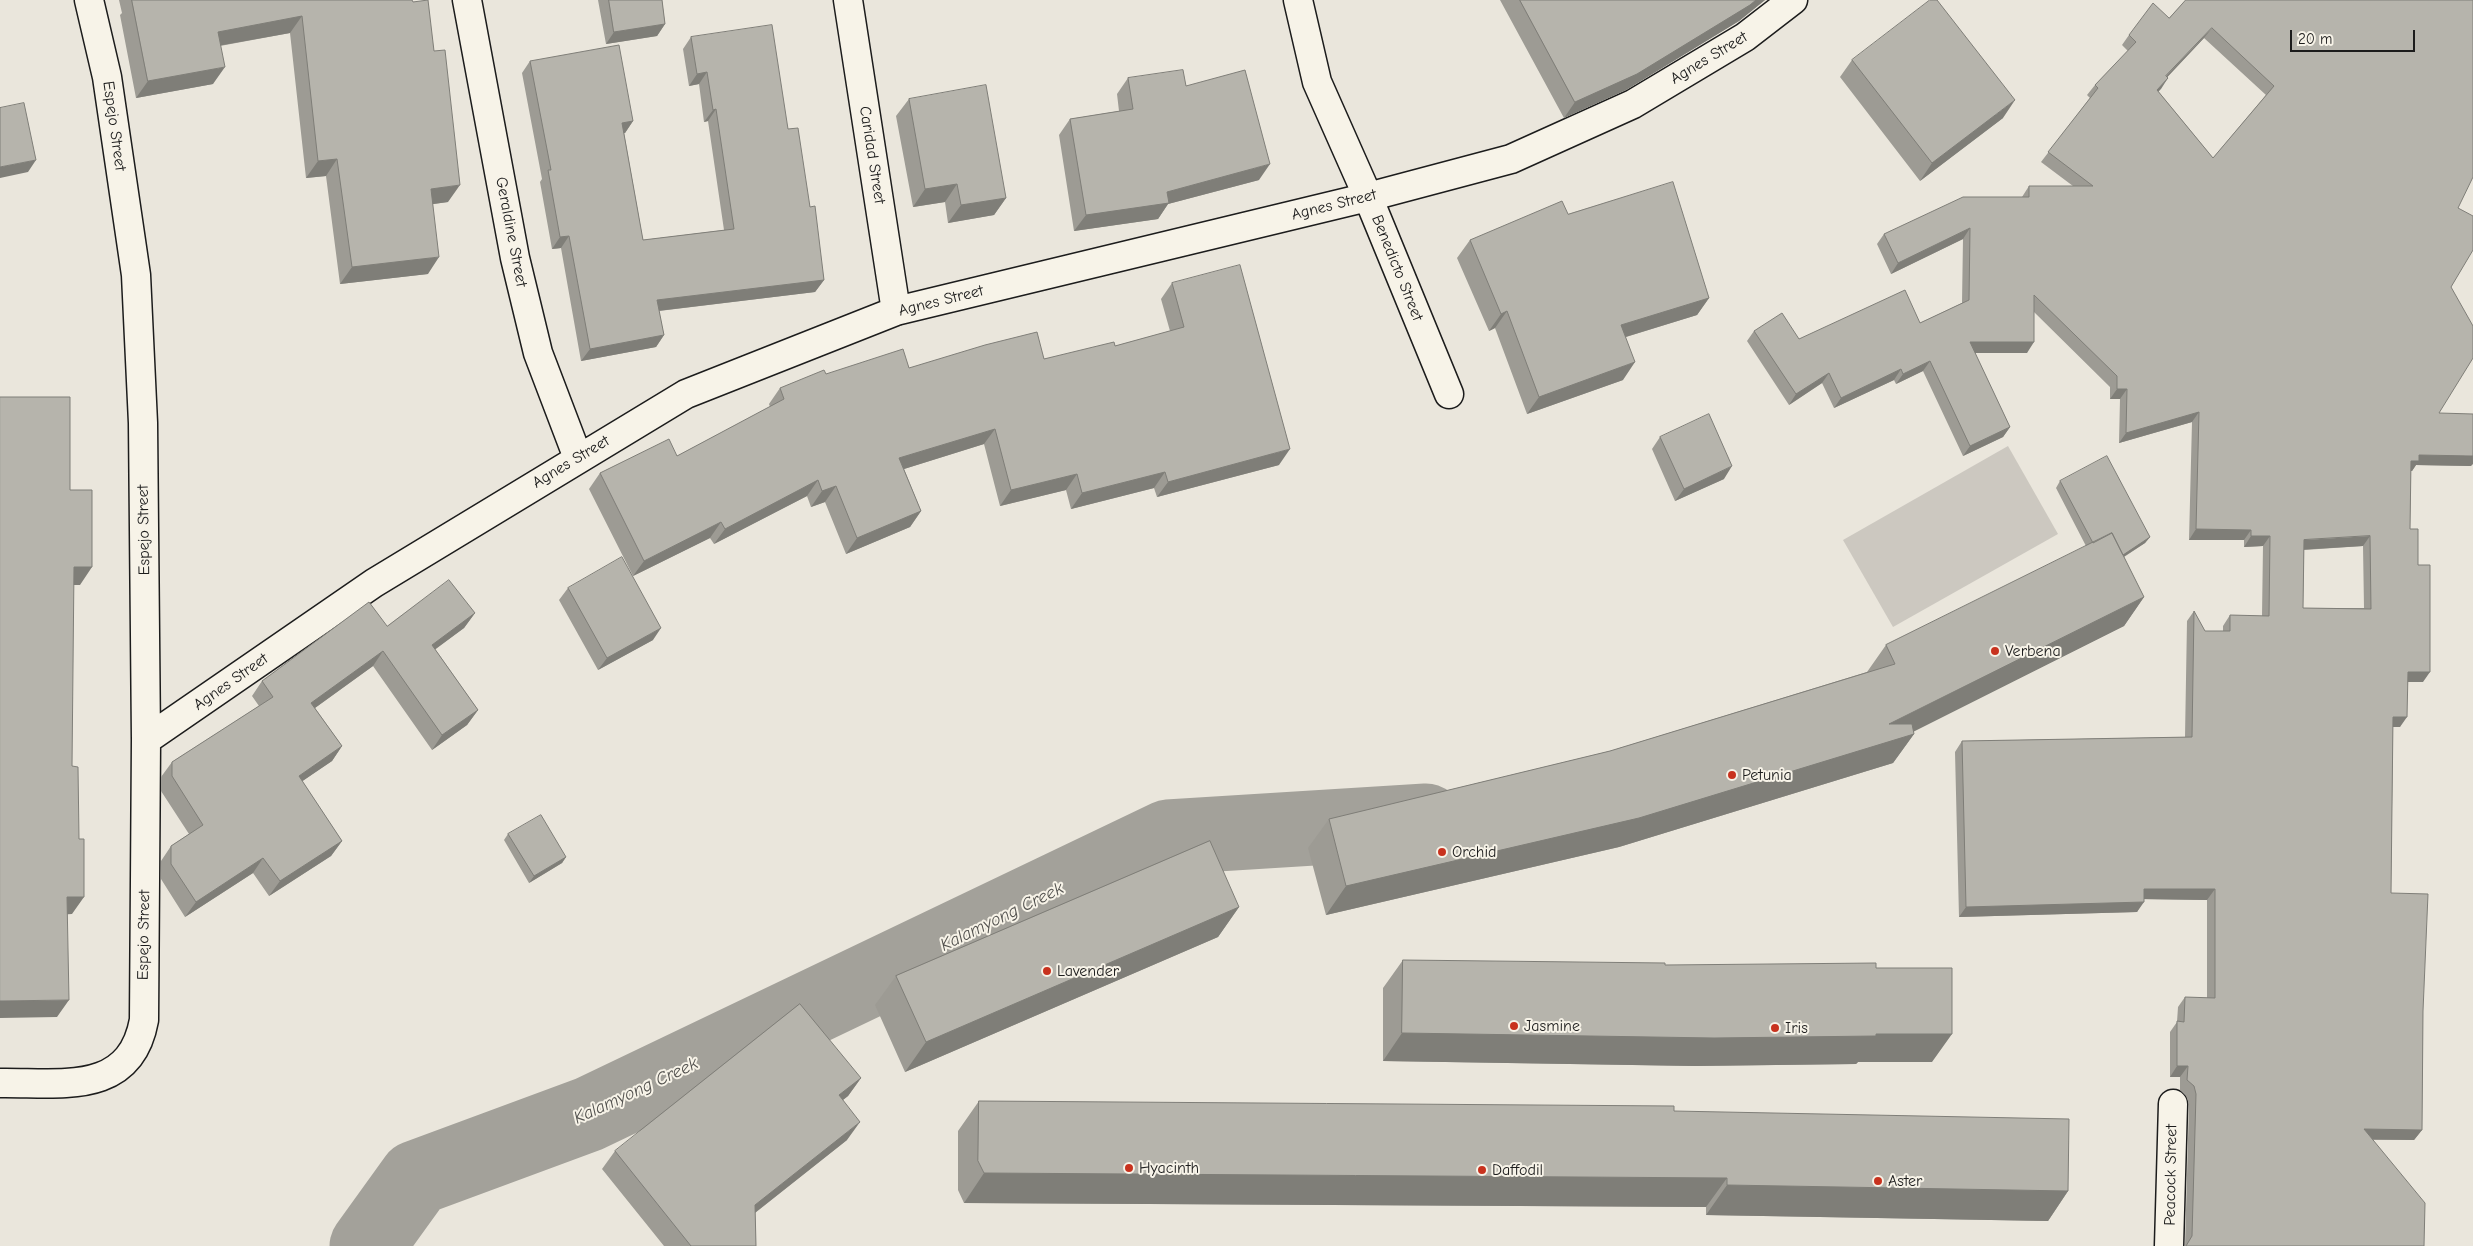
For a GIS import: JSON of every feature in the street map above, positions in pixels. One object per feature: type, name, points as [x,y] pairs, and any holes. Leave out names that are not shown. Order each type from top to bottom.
[{"type":"street","name":"Espejo Street","points":[[0,1083],[82,1082],[110,1074],[128,1060],[140,1039],[144,1020],[146,740],[143,423],[136,275],[107,77],[89,0]]},
{"type":"street","name":"Geraldine Street","points":[[467,0],[515,258],[538,353],[578,458]]},
{"type":"street","name":"Caridad Street","points":[[848,0],[896,311]]},
{"type":"street","name":"Benedicto Street","points":[[1298,0],[1316,82],[1368,197],[1449,394]]},
{"type":"street","name":"Agnes Street","points":[[146,740],[374,583],[686,394],[896,311],[1368,197],[1511,159],[1633,104],[1746,37],[1793,0]]},
{"type":"street","name":"Peacock Street","points":[[2169,1246],[2173,1104]]},
{"type":"shaded area","points":[[2008,446],[2058,534],[1893,627],[1843,540]]},
{"type":"building","points":[[132,0],[412,0],[413,2],[428,0],[434,51],[445,50],[460,185],[431,189],[439,257],[352,267],[337,159],[318,161],[302,16],[218,32],[225,67],[148,81]]},
{"type":"building","points":[[609,0],[662,0],[665,24],[614,32]]},
{"type":"building","points":[[1520,0],[1756,0],[1637,74],[1575,102]]},
{"type":"building","points":[[1930,0],[1937,0],[2015,100],[1932,163],[1852,60]]},
{"type":"building","points":[[2186,0],[2473,0],[2473,177],[2458,208],[2473,216],[2473,250],[2451,287],[2473,326],[2473,358],[2439,413],[2473,414],[2473,456],[2419,455],[2419,461],[2411,461],[2410,529],[2418,529],[2418,565],[2430,565],[2430,672],[2408,672],[2407,717],[2393,717],[2391,893],[2428,894],[2423,1011],[2422,1130],[2364,1129],[2425,1203],[2424,1246],[2186,1246],[2192,1236],[2196,1094],[2194,1086],[2187,1080],[2188,1066],[2177,1066],[2177,1021],[2184,1022],[2185,997],[2215,998],[2215,889],[2144,889],[2144,902],[1966,907],[1962,741],[2192,737],[2194,611],[2205,631],[2230,631],[2230,615],[2269,616],[2270,536],[2251,536],[2251,530],[2196,529],[2199,412],[2126,433],[2127,389],[2117,389],[2117,376],[2034,295],[2034,342],[1970,342],[2010,427],[1970,446],[1930,361],[1903,374],[1901,369],[1841,398],[1829,373],[1796,394],[1754,331],[1782,313],[1799,339],[1905,290],[1920,323],[1969,300],[1970,228],[1898,263],[1884,234],[1963,197],[2029,197],[2029,186],[2093,186],[2048,152],[2098,88],[2095,85],[2136,42],[2129,35],[2153,3],[2169,18]],"holes":[[[2212,28],[2274,86],[2213,158],[2157,90],[2168,78],[2166,76]],[[2370,536],[2371,609],[2303,608],[2304,540]]]},
{"type":"building","points":[[772,25],[788,129],[798,128],[810,207],[815,206],[824,280],[657,300],[664,335],[590,349],[569,236],[560,237],[548,170],[551,170],[530,61],[619,45],[633,121],[622,123],[643,240],[734,229],[716,109],[713,110],[707,72],[697,74],[691,37]]},
{"type":"building","points":[[1183,70],[1186,86],[1245,70],[1270,164],[1167,192],[1169,203],[1086,215],[1070,119],[1133,109],[1128,78]]},
{"type":"building","points":[[986,85],[1006,198],[961,205],[957,184],[925,189],[909,99]]},
{"type":"building","points":[[24,103],[36,160],[0,167],[0,108]]},
{"type":"building","points":[[1673,182],[1709,298],[1621,325],[1635,362],[1539,397],[1507,311],[1501,314],[1470,240],[1562,201],[1568,214]]},
{"type":"building","points":[[1240,265],[1290,449],[1168,482],[1165,472],[1082,493],[1077,474],[1011,490],[995,429],[899,458],[921,511],[857,538],[836,486],[822,491],[818,480],[725,529],[721,522],[644,561],[600,473],[669,439],[677,456],[784,399],[780,388],[824,370],[826,374],[903,349],[909,368],[985,345],[1037,332],[1044,359],[1114,342],[1115,346],[1184,327],[1172,283]]},
{"type":"building","points":[[0,397],[70,397],[70,490],[92,490],[92,567],[74,567],[72,766],[78,767],[79,839],[84,839],[84,897],[67,897],[69,1000],[0,1001]]},
{"type":"building","points":[[1709,414],[1732,466],[1684,489],[1660,437]]},
{"type":"building","points":[[2107,456],[2150,537],[2123,555],[2112,533],[2093,543],[2060,481]]},
{"type":"building","points":[[2112,533],[2144,597],[1889,724],[1912,724],[1914,734],[1639,818],[1346,886],[1329,819],[1610,751],[1895,664],[1886,645]]},
{"type":"building","points":[[622,557],[661,628],[607,658],[568,588]]},
{"type":"building","points":[[449,580],[475,613],[432,645],[478,710],[442,735],[383,651],[311,703],[342,746],[299,776],[342,841],[280,881],[263,858],[196,902],[171,864],[171,846],[203,825],[172,776],[172,762],[273,697],[262,681],[369,602],[387,626]]},
{"type":"building","points":[[541,815],[566,857],[534,876],[508,834]]},
{"type":"building","name":"Lavender","points":[[1210,841],[1239,907],[926,1042],[896,976]]},
{"type":"building","points":[[1403,960],[1665,963],[1665,965],[1876,963],[1876,968],[1952,968],[1952,1034],[1714,1038],[1402,1033]]},
{"type":"building","points":[[800,1004],[861,1078],[839,1095],[860,1122],[755,1205],[756,1246],[691,1246],[615,1151]]},
{"type":"building","points":[[979,1101],[1674,1106],[1674,1111],[2069,1119],[2068,1191],[1727,1185],[1727,1178],[984,1173],[978,1161]]},
{"type":"waterway","name":"Kalamyong Creek","points":[[367,1246],[416,1178],[589,1114],[1168,837],[1426,821]]},
{"type":"place","name":"Verbena","points":[[1995,651]]},
{"type":"place","name":"Petunia","points":[[1732,775]]},
{"type":"place","name":"Orchid","points":[[1442,852]]},
{"type":"place","name":"Lavender","points":[[1047,971]]},
{"type":"place","name":"Jasmine","points":[[1514,1026]]},
{"type":"place","name":"Iris","points":[[1775,1028]]},
{"type":"place","name":"Hyacinth","points":[[1129,1168]]},
{"type":"place","name":"Daffodil","points":[[1482,1170]]},
{"type":"place","name":"Aster","points":[[1878,1181]]}]
